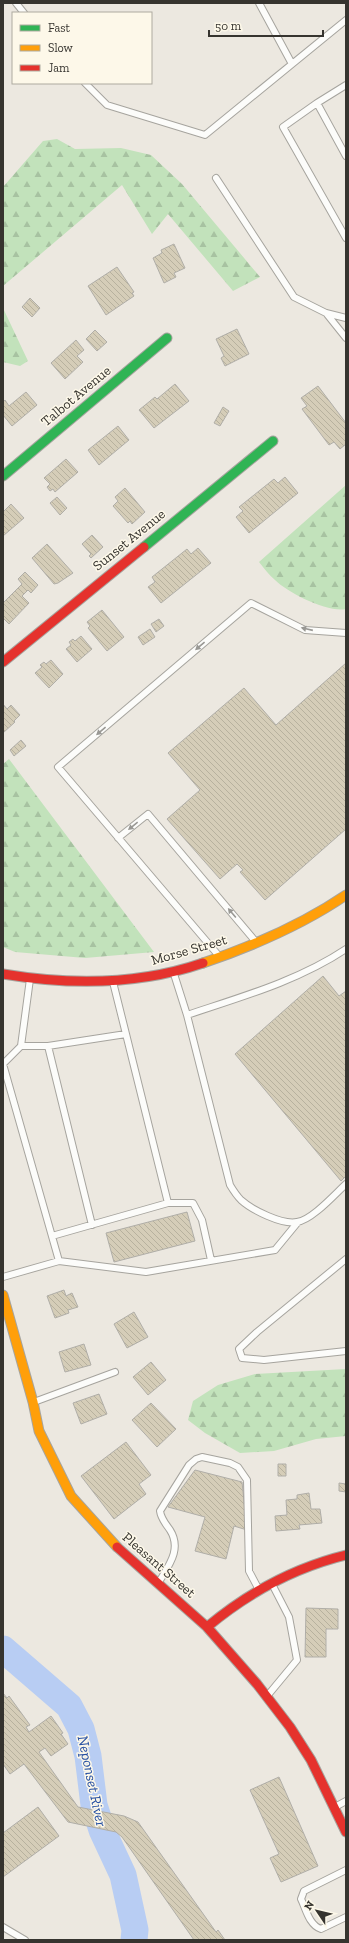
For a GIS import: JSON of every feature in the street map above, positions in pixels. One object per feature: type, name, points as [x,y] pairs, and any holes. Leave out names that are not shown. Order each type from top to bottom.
[{"type":"street","name":"Talbot Avenue","points":[[3,476],[167,338]]},
{"type":"street","name":"Sunset Avenue","points":[[3,662],[273,441]]},
{"type":"street","name":"Morse Street","points":[[3,974],[30,980],[55,982],[141,978],[173,972],[257,943],[330,906],[346,895]]},
{"type":"street","name":"Pleasant Street","points":[[3,1295],[33,1402],[39,1431],[71,1496],[112,1543],[183,1604],[207,1627],[267,1697],[290,1727],[311,1760],[335,1806],[346,1832]]},
{"type":"street","points":[[207,1627],[232,1606],[283,1575],[326,1559],[346,1555]]},
{"type":"lane","points":[[16,3],[23,12]]},
{"type":"lane","points":[[259,3],[292,64]]},
{"type":"lane","points":[[86,84],[108,105],[205,135],[346,20]]},
{"type":"lane","points":[[346,85],[283,127],[346,238]]},
{"type":"lane","points":[[317,103],[346,156]]},
{"type":"lane","points":[[216,178],[294,297],[326,312],[346,318]]},
{"type":"lane","points":[[326,312],[346,338]]},
{"type":"lane","points":[[220,957],[58,767],[251,603],[305,630],[346,633]]},
{"type":"lane","points":[[118,838],[148,814],[257,943]]},
{"type":"lane","points":[[186,1015],[277,985],[334,957],[346,949]]},
{"type":"lane","points":[[173,972],[186,1015],[230,1185],[242,1200],[262,1213],[285,1222],[298,1222]]},
{"type":"lane","points":[[30,980],[21,1046],[3,1064],[59,1261]]},
{"type":"lane","points":[[113,980],[168,1203]]},
{"type":"lane","points":[[21,1046],[48,1046],[126,1034]]},
{"type":"lane","points":[[48,1046],[92,1225]]},
{"type":"lane","points":[[3,1277],[59,1261],[146,1272],[275,1250],[298,1222],[312,1214],[346,1184]]},
{"type":"lane","points":[[52,1236],[168,1203],[193,1203],[202,1220],[211,1260]]},
{"type":"lane","points":[[346,1259],[257,1332],[240,1349],[242,1358],[264,1360],[346,1351]]},
{"type":"lane","points":[[33,1402],[115,1372]]},
{"type":"lane","points":[[158,1584],[174,1557],[176,1548],[174,1538],[161,1517],[160,1511],[190,1465],[196,1459],[202,1457],[230,1463],[238,1467],[247,1480],[249,1571],[259,1590]]},
{"type":"lane","points":[[267,1697],[297,1660],[289,1617],[272,1582]]},
{"type":"lane","points":[[335,1806],[346,1801]]},
{"type":"lane","points":[[346,1870],[304,1891],[301,1899],[312,1924],[316,1927],[321,1929],[346,1917]]},
{"type":"lane","points":[[3,1927],[25,1940]]},
{"type":"green space","points":[[57,139],[75,149],[121,148],[151,155],[182,184],[260,277],[233,291],[168,214],[152,234],[122,185],[3,286],[3,187],[43,141]]},
{"type":"green space","points":[[3,308],[28,361],[20,366],[3,362]]},
{"type":"green space","points":[[346,485],[346,609],[338,609],[319,605],[289,591],[273,578],[259,562]]},
{"type":"green space","points":[[9,759],[154,952],[85,958],[15,952],[3,947],[3,764]]},
{"type":"green space","points":[[346,1369],[346,1436],[316,1439],[274,1451],[240,1453],[205,1433],[188,1420],[193,1401],[218,1385],[255,1374]]},
{"type":"building","points":[[174,244],[185,268],[174,273],[176,277],[164,283],[153,258],[162,253],[161,250]]},
{"type":"building","points":[[117,267],[134,292],[132,293],[134,296],[106,315],[88,286]]},
{"type":"building","points":[[30,298],[40,308],[32,317],[22,307]]},
{"type":"building","points":[[237,329],[249,354],[225,366],[221,358],[224,356],[216,339]]},
{"type":"building","points":[[95,330],[107,342],[97,351],[86,339]]},
{"type":"building","points":[[76,340],[84,350],[77,356],[83,362],[65,379],[51,363]]},
{"type":"building","points":[[175,384],[189,401],[154,428],[139,410],[155,397],[157,399]]},
{"type":"building","points":[[318,386],[346,423],[346,444],[340,449],[334,442],[329,445],[302,409],[307,406],[301,398]]},
{"type":"building","points":[[26,392],[37,405],[12,426],[3,415],[3,402],[5,400],[9,406]]},
{"type":"building","points":[[223,407],[229,411],[220,426],[214,423]]},
{"type":"building","points":[[118,426],[129,440],[99,465],[88,450]]},
{"type":"building","points":[[66,459],[78,472],[55,492],[53,489],[50,491],[47,487],[50,484],[44,478]]},
{"type":"building","points":[[285,477],[298,493],[249,533],[236,517],[243,511],[239,507],[274,479],[278,483]]},
{"type":"building","points":[[125,488],[145,512],[132,524],[130,521],[128,523],[113,506],[118,501],[115,497]]},
{"type":"building","points":[[57,497],[67,508],[60,515],[50,503]]},
{"type":"building","points":[[11,504],[24,518],[3,536],[3,512]]},
{"type":"building","points":[[92,535],[103,547],[91,558],[89,556],[91,554],[82,544]]},
{"type":"building","points":[[47,544],[73,573],[54,584],[32,558]]},
{"type":"building","points":[[198,548],[211,563],[161,603],[148,587],[155,582],[152,577],[187,549],[191,554]]},
{"type":"building","points":[[25,572],[38,585],[31,593],[28,590],[22,596],[29,603],[9,624],[3,618],[3,603],[22,584],[18,579]]},
{"type":"building","points":[[102,610],[124,637],[107,651],[88,628],[90,626],[87,622]]},
{"type":"building","points":[[159,619],[164,626],[156,632],[151,624]]},
{"type":"building","points":[[150,629],[155,637],[143,645],[138,637]]},
{"type":"building","points":[[81,636],[92,649],[77,662],[66,649],[71,645],[69,642],[73,639],[75,641]]},
{"type":"building","points":[[51,660],[63,674],[49,688],[35,673],[42,667],[40,665],[44,662],[46,664]]},
{"type":"building","points":[[346,663],[346,829],[265,900],[240,872],[243,870],[237,864],[220,879],[167,819],[200,790],[168,753],[244,688],[276,725]]},
{"type":"building","points":[[3,704],[7,709],[11,705],[20,715],[3,733]]},
{"type":"building","points":[[21,740],[26,746],[14,756],[10,750]]},
{"type":"building","points":[[323,976],[339,996],[346,991],[346,1176],[341,1181],[235,1054]]},
{"type":"building","points":[[187,1212],[195,1241],[114,1262],[106,1233]]},
{"type":"building","points":[[64,1290],[66,1296],[72,1293],[78,1307],[68,1310],[69,1313],[55,1318],[47,1296]]},
{"type":"building","points":[[134,1312],[148,1337],[127,1348],[114,1324]]},
{"type":"building","points":[[84,1344],[91,1365],[65,1372],[59,1352]]},
{"type":"building","points":[[151,1362],[166,1380],[148,1395],[133,1377]]},
{"type":"building","points":[[99,1394],[107,1414],[81,1424],[73,1403]]},
{"type":"building","points":[[151,1403],[176,1429],[157,1447],[132,1420]]},
{"type":"building","points":[[126,1442],[151,1475],[139,1484],[146,1494],[114,1519],[81,1476]]},
{"type":"building","points":[[278,1464],[286,1464],[286,1476],[278,1476]]},
{"type":"building","points":[[195,1470],[242,1482],[247,1530],[234,1526],[226,1559],[195,1551],[205,1517],[168,1507]]},
{"type":"building","points":[[339,1483],[346,1484],[346,1492],[339,1491]]},
{"type":"building","points":[[309,1493],[311,1509],[320,1509],[322,1523],[299,1525],[300,1529],[276,1531],[275,1516],[287,1515],[286,1500],[297,1499],[297,1495]]},
{"type":"building","points":[[306,1608],[338,1609],[338,1629],[326,1629],[326,1657],[305,1657]]},
{"type":"building","points":[[3,1693],[7,1698],[9,1696],[30,1725],[26,1727],[29,1732],[51,1716],[63,1733],[61,1734],[68,1744],[51,1756],[45,1748],[39,1752],[78,1807],[124,1816],[138,1822],[216,1932],[218,1930],[225,1940],[194,1940],[122,1837],[116,1832],[68,1822],[24,1764],[10,1774],[3,1764]]},
{"type":"building","points":[[279,1777],[318,1866],[281,1882],[270,1858],[279,1854],[250,1790]]},
{"type":"building","points":[[38,1807],[59,1836],[3,1877],[3,1833]]},
{"type":"waterway","name":"Neponset River","points":[[3,1649],[69,1706],[81,1729],[88,1756],[94,1805],[102,1830],[123,1875],[135,1930],[134,1940]]},
{"type":"traffic: fast","points":[[3,476],[167,338]]},
{"type":"traffic: fast","points":[[144,547],[273,441]]},
{"type":"traffic: slow","points":[[203,963],[277,934],[312,916],[346,895]]},
{"type":"traffic: slow","points":[[3,1295],[33,1402],[39,1431],[71,1496],[117,1547]]},
{"type":"traffic: jam","points":[[3,662],[144,547]]},
{"type":"traffic: jam","points":[[3,974],[53,980],[104,981],[154,976],[203,963]]},
{"type":"traffic: jam","points":[[117,1547],[207,1627],[257,1684],[290,1727],[311,1760],[346,1832]]},
{"type":"traffic: jam","points":[[207,1627],[255,1592],[272,1583],[308,1567],[346,1555]]}]
